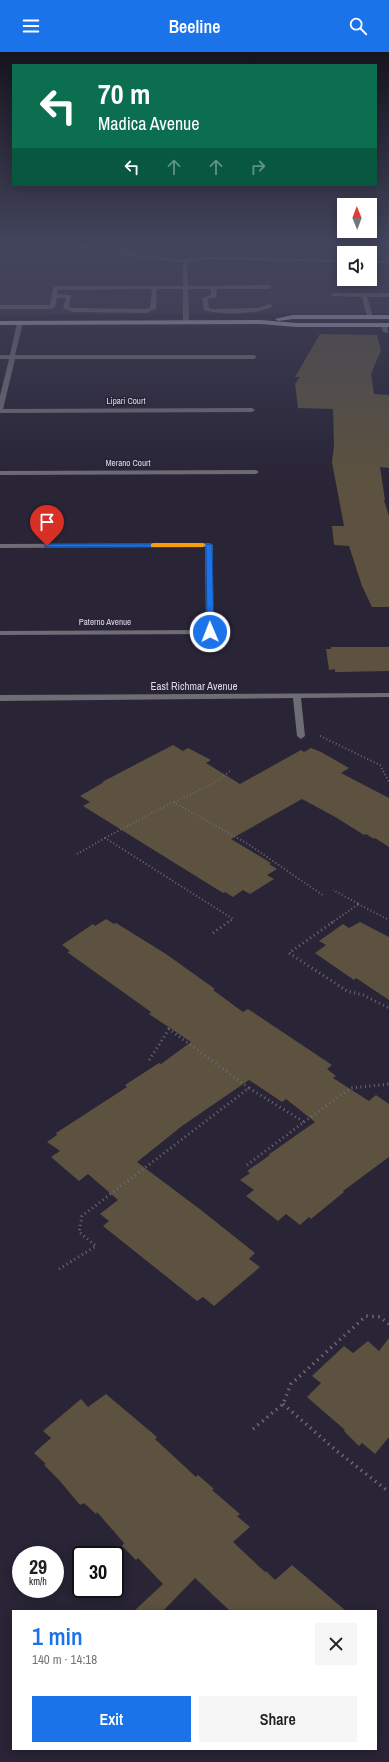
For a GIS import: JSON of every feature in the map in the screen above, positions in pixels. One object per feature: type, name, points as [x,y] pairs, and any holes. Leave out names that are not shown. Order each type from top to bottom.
[{"type":"main road","points":[[282,324],[386,325]]},
{"type":"street","points":[[0,410],[20,324]]},
{"type":"street","points":[[386,325],[386,332]]},
{"type":"street","points":[[0,357],[254,356]]},
{"type":"street","name":"Lipari Court","points":[[0,410],[252,410]]},
{"type":"street","name":"Merano Court","points":[[0,472],[256,472]]},
{"type":"street","name":"Paterno Avenue","points":[[0,546],[209,545],[210,632],[0,632]]},
{"type":"street","name":"East Richmar Avenue","points":[[0,698],[389,695]]},
{"type":"street","points":[[297,696],[301,736]]},
{"type":"path","points":[[320,736],[380,766],[389,782]]},
{"type":"path","points":[[77,854],[173,802],[213,784],[230,771]]},
{"type":"path","points":[[173,802],[248,844],[324,896]]},
{"type":"path","points":[[105,838],[232,919],[213,933]]},
{"type":"path","points":[[333,890],[389,920]]},
{"type":"path","points":[[356,903],[359,904],[289,953],[347,991],[363,995],[389,1008]]},
{"type":"path","points":[[148,1062],[169,1029],[249,1088],[304,1122]]},
{"type":"path","points":[[247,1165],[351,1088],[389,1084]]},
{"type":"path","points":[[59,1269],[96,1246],[79,1232],[82,1216],[249,1088]]},
{"type":"path","points":[[253,1429],[283,1404],[291,1384],[366,1316],[380,1317],[389,1324]]},
{"type":"path","points":[[283,1404],[338,1452],[389,1492]]},
{"type":"building","points":[[320,334],[377,335],[381,350],[371,374],[374,394],[389,395],[389,468],[380,467],[384,500],[389,516],[389,607],[372,607],[362,586],[349,546],[334,544],[332,526],[344,526],[332,462],[334,446],[333,409],[298,408],[295,384],[300,377],[295,377]]},
{"type":"building","points":[[331,647],[389,647],[389,671],[335,672],[335,669],[329,670],[326,649],[331,649]]},
{"type":"building","points":[[173,745],[183,751],[188,748],[211,760],[206,763],[240,784],[301,750],[304,752],[311,748],[321,752],[349,768],[341,773],[389,798],[389,847],[375,838],[374,839],[366,834],[364,835],[302,799],[231,839],[271,863],[269,864],[277,869],[267,875],[274,879],[250,894],[243,890],[233,897],[225,892],[223,893],[83,806],[90,802],[80,796],[104,782],[102,782]]},
{"type":"building","points":[[106,919],[114,924],[116,923],[166,954],[215,989],[213,990],[243,1012],[248,1009],[332,1065],[327,1069],[336,1076],[333,1078],[369,1101],[376,1095],[389,1104],[389,1157],[343,1191],[344,1192],[311,1219],[309,1217],[300,1225],[286,1214],[278,1221],[246,1196],[254,1190],[240,1180],[250,1173],[247,1171],[315,1122],[286,1099],[282,1102],[249,1080],[182,1126],[137,1162],[255,1253],[249,1259],[260,1267],[214,1306],[203,1297],[197,1301],[103,1226],[109,1221],[100,1214],[118,1200],[88,1174],[79,1181],[51,1157],[60,1151],[47,1142],[57,1135],[56,1133],[127,1087],[125,1085],[159,1063],[161,1064],[191,1042],[149,1014],[151,1012],[67,952],[70,951],[62,945],[93,924],[95,926]]},
{"type":"building","points":[[360,922],[389,937],[389,1000],[356,978],[354,980],[315,953],[326,945],[319,941],[343,924],[349,928]]},
{"type":"building","points":[[389,1338],[389,1437],[375,1454],[362,1443],[359,1446],[344,1431],[345,1430],[307,1397],[321,1383],[312,1376],[344,1346],[353,1353],[368,1341],[379,1351]]},
{"type":"building","points":[[106,1394],[157,1437],[155,1439],[196,1477],[198,1475],[214,1489],[212,1490],[240,1514],[237,1516],[250,1527],[233,1542],[275,1580],[292,1565],[345,1610],[229,1610],[195,1578],[164,1610],[135,1610],[163,1584],[138,1558],[136,1560],[124,1548],[124,1546],[122,1546],[124,1543],[97,1512],[96,1514],[84,1503],[80,1505],[44,1465],[46,1464],[34,1453],[51,1438],[43,1431],[81,1399],[88,1407]]},
{"type":"slow traffic","points":[[153,545],[203,545]]},
{"type":"route","points":[[47,546],[209,545],[210,632]]}]
